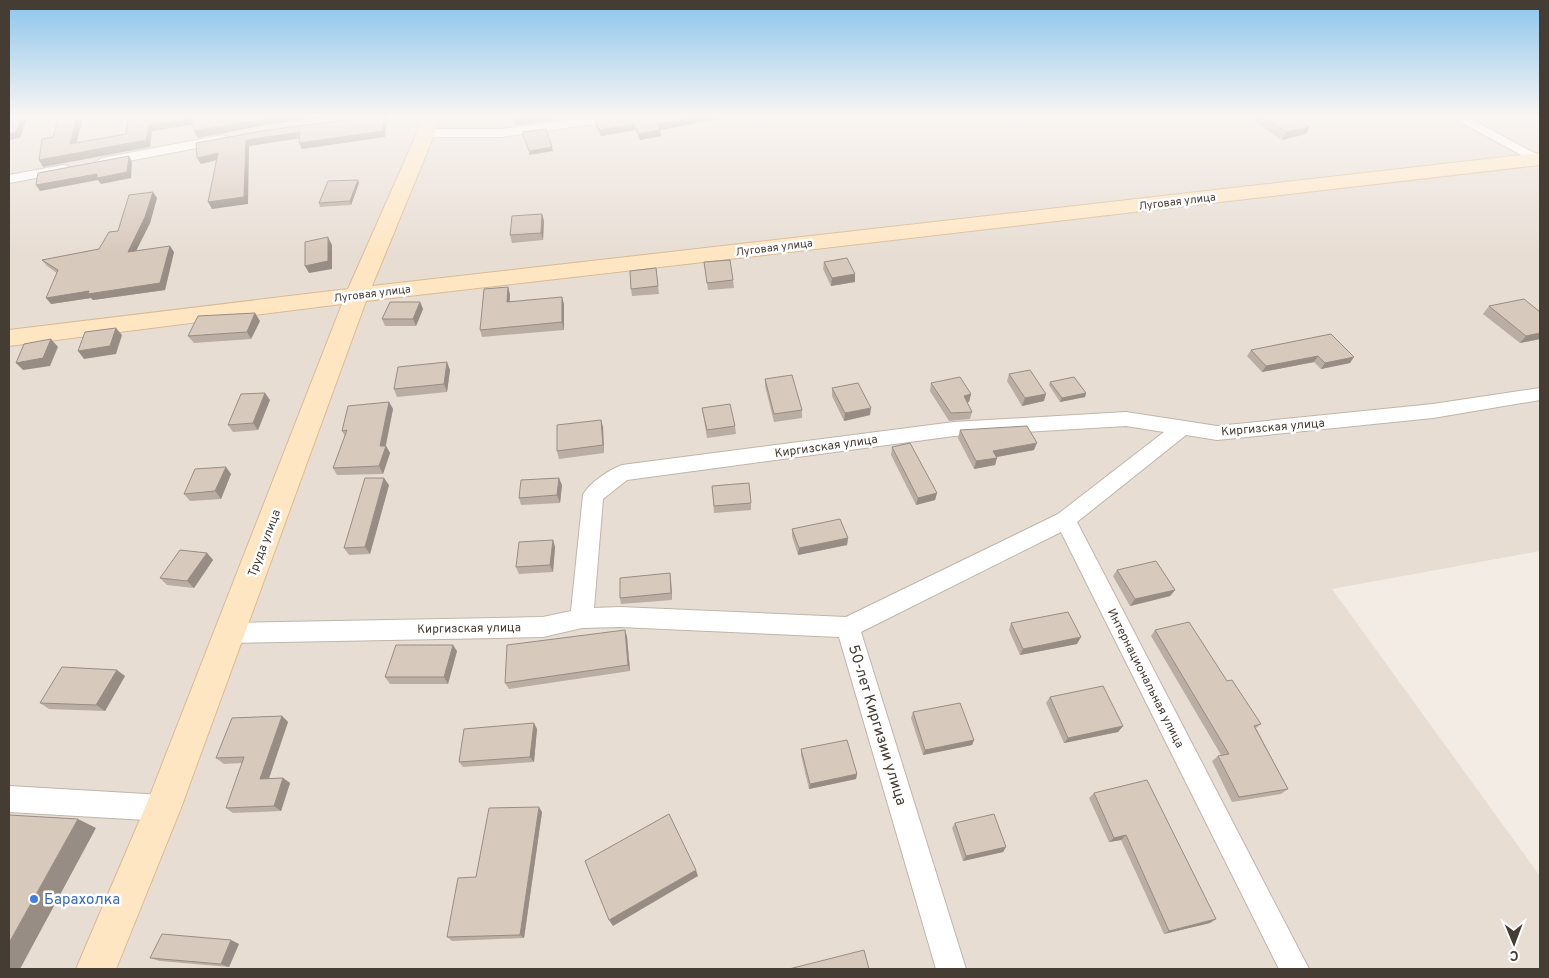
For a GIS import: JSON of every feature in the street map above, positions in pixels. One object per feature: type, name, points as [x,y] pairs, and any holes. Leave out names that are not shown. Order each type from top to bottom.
[{"type":"street","points":[[9,179],[103,162]]},
{"type":"street","name":"Труда улица","points":[[96,969],[163,808],[357,295],[413,162]]},
{"type":"street","name":"Луговая улица","points":[[9,338],[357,295],[1525,162]]},
{"type":"street","name":"Киргизская улица","points":[[230,633],[543,626],[582,618],[593,495],[622,473],[954,428],[1126,419],[1183,428],[1226,432],[1433,411],[1540,394]]},
{"type":"street","points":[[582,618],[620,617],[848,627],[1065,520],[1183,428]]},
{"type":"street","name":"Интернациональная улица","points":[[1065,520],[1294,969]]},
{"type":"street","name":"50-лет Киргизии улица","points":[[848,627],[951,969]]},
{"type":"street","points":[[9,799],[163,808]]},
{"type":"shaded area","points":[[9,162],[1540,162],[1540,551],[1332,589],[1540,876],[1540,969],[9,969]]},
{"type":"building","points":[[99,162],[128,162],[127,172],[97,178],[97,174],[36,185],[38,173]]},
{"type":"building","points":[[216,162],[245,162],[244,197],[208,202]]},
{"type":"building","points":[[358,180],[350,201],[319,203],[328,181]]},
{"type":"building","points":[[153,192],[145,217],[128,252],[170,246],[160,283],[88,294],[89,291],[46,298],[58,270],[42,260],[99,249],[109,232],[118,231],[129,195]]},
{"type":"building","points":[[542,214],[541,233],[510,235],[512,216]]},
{"type":"building","points":[[328,237],[328,261],[305,266],[305,242]]},
{"type":"building","points":[[847,258],[855,274],[832,278],[824,262]]},
{"type":"building","points":[[730,260],[733,280],[707,283],[704,262]]},
{"type":"building","points":[[656,268],[658,286],[631,289],[630,271]]},
{"type":"building","points":[[508,287],[507,302],[562,297],[562,322],[480,330],[484,289]]},
{"type":"building","points":[[1524,299],[1540,312],[1540,333],[1526,336],[1489,306]]},
{"type":"building","points":[[390,302],[420,302],[413,319],[382,319]]},
{"type":"building","points":[[255,313],[247,332],[188,336],[198,316]]},
{"type":"building","points":[[116,328],[110,346],[78,351],[85,332]]},
{"type":"building","points":[[1331,334],[1354,357],[1325,363],[1318,356],[1266,366],[1251,350]]},
{"type":"building","points":[[51,339],[43,358],[16,363],[24,344]]},
{"type":"building","points":[[447,362],[444,384],[394,389],[398,367]]},
{"type":"building","points":[[1030,370],[1046,394],[1025,398],[1009,374]]},
{"type":"building","points":[[792,375],[802,410],[774,414],[765,379]]},
{"type":"building","points":[[960,377],[971,394],[964,396],[972,412],[951,413],[931,383]]},
{"type":"building","points":[[1074,377],[1086,393],[1062,398],[1050,382]]},
{"type":"building","points":[[858,383],[871,408],[845,413],[832,388]]},
{"type":"building","points":[[265,393],[253,423],[228,425],[241,394]]},
{"type":"building","points":[[389,402],[380,446],[386,446],[379,466],[333,468],[347,430],[342,431],[348,406]]},
{"type":"building","points":[[730,404],[735,426],[707,430],[702,408]]},
{"type":"building","points":[[601,420],[603,445],[557,451],[557,425]]},
{"type":"building","points":[[1027,426],[1037,443],[993,451],[997,458],[976,461],[960,430]]},
{"type":"building","points":[[910,443],[937,493],[918,498],[892,447]]},
{"type":"building","points":[[226,467],[215,491],[184,494],[195,469]]},
{"type":"building","points":[[365,478],[384,478],[365,547],[344,548]]},
{"type":"building","points":[[559,478],[557,495],[519,498],[521,480]]},
{"type":"building","points":[[749,483],[751,503],[714,506],[712,486]]},
{"type":"building","points":[[840,519],[848,538],[799,548],[792,529]]},
{"type":"building","points":[[553,540],[550,565],[516,567],[519,542]]},
{"type":"building","points":[[180,550],[207,553],[187,581],[160,578]]},
{"type":"building","points":[[1156,561],[1175,590],[1135,599],[1117,570]]},
{"type":"building","points":[[670,573],[671,593],[620,598],[620,578]]},
{"type":"building","points":[[1068,612],[1081,637],[1023,649],[1011,623]]},
{"type":"building","points":[[1189,622],[1227,681],[1232,680],[1261,724],[1254,726],[1288,789],[1239,797],[1218,756],[1229,754],[1155,630]]},
{"type":"building","points":[[625,630],[628,665],[505,683],[507,645]]},
{"type":"building","points":[[396,645],[453,645],[444,677],[385,677]]},
{"type":"building","points":[[62,667],[117,670],[96,705],[40,703]]},
{"type":"building","points":[[1103,686],[1123,726],[1068,738],[1050,697]]},
{"type":"building","points":[[960,703],[974,740],[925,750],[913,712]]},
{"type":"building","points":[[282,716],[260,779],[283,778],[274,806],[226,808],[244,757],[216,758],[232,718]]},
{"type":"building","points":[[534,723],[530,757],[459,762],[464,729]]},
{"type":"building","points":[[847,740],[857,774],[810,784],[801,749]]},
{"type":"building","points":[[1147,780],[1216,919],[1169,931],[1126,835],[1114,838],[1094,793]]},
{"type":"building","points":[[539,807],[520,935],[447,937],[458,878],[476,877],[489,808]]},
{"type":"building","points":[[669,814],[696,870],[609,920],[585,861]]},
{"type":"building","points":[[994,814],[1006,847],[966,856],[955,823]]},
{"type":"building","points":[[9,815],[78,819],[9,943]]},
{"type":"building","points":[[162,934],[231,940],[221,964],[150,958]]},
{"type":"building","points":[[864,950],[869,969],[789,969]]},
{"type":"place","name":"Барахолка","points":[[34,899]]}]
